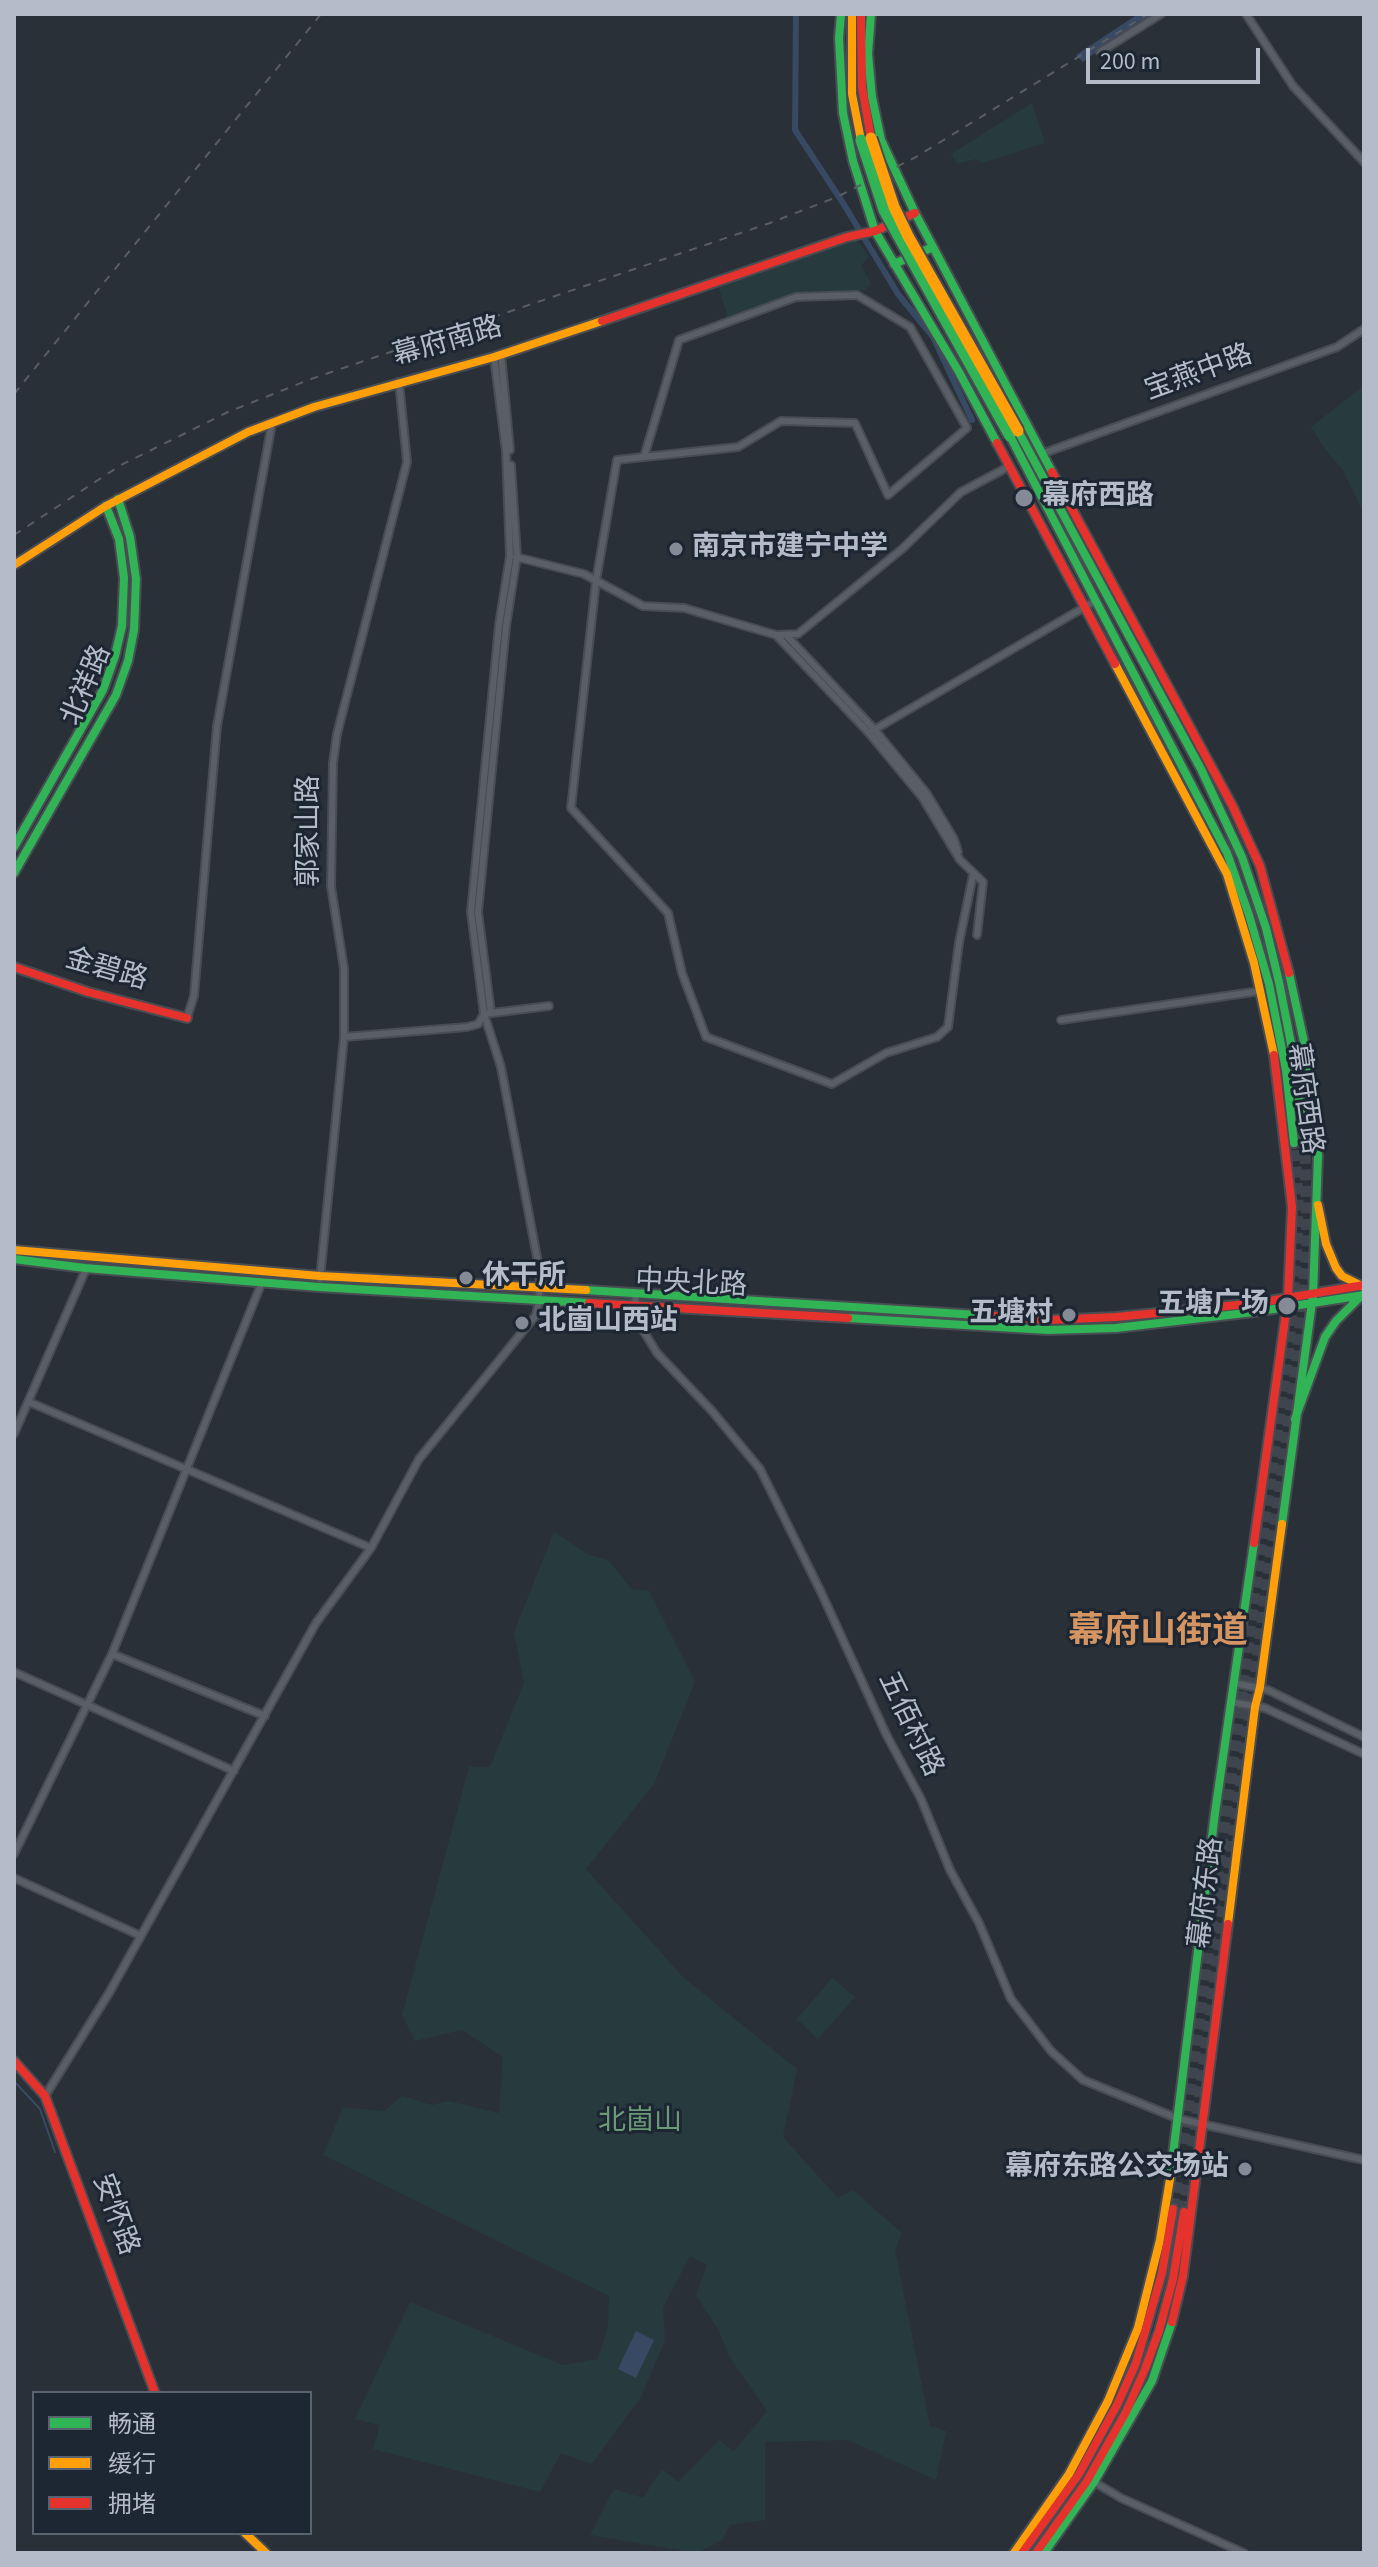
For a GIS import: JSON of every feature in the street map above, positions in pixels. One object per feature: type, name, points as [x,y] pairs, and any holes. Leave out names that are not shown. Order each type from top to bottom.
[{"type":"main road","name":"幕府西路","points":[[841,14],[839,38],[843,113],[853,161],[874,231],[959,372],[1227,853],[1269,984],[1299,1145],[1295,1064],[1279,982],[1266,928],[1242,857],[1194,755],[1014,434],[894,207],[866,139],[852,94],[852,14]]},
{"type":"main road","name":"幕府西路","points":[[861,14],[866,139]]},
{"type":"main road","name":"幕府西路","points":[[871,14],[868,54],[872,97],[881,140],[915,213],[1232,805],[1260,866],[1295,994],[1311,1074],[1318,1156],[1318,1205]]},
{"type":"main road","name":"幕府南路","points":[[14,565],[118,499],[248,432],[314,407],[498,355],[847,237],[874,231],[915,213]]},
{"type":"main road","points":[[894,264],[933,247]]},
{"type":"main road","name":"幕府西路","points":[[1014,434],[1090,604],[1227,874],[1260,991],[1277,1070],[1292,1207],[1288,1303],[1270,1426]]},
{"type":"main road","name":"北祥路","points":[[14,847],[103,690],[122,626],[125,590],[126,520],[118,499]]},
{"type":"main road","name":"北祥路","points":[[14,873],[116,695],[128,661],[134,630],[136,579],[126,548],[106,506]]},
{"type":"main road","name":"金碧路","points":[[14,967],[88,992],[187,1018]]},
{"type":"main road","points":[[1295,1419],[1325,1337],[1363,1290],[1342,1276],[1336,1268],[1326,1244],[1318,1205]]},
{"type":"main road","name":"幕府东路","points":[[1090,2482],[1118,2442],[1152,2381],[1172,2324],[1183,2276],[1255,1707],[1312,1299],[1318,1205]]},
{"type":"main road","name":"中央北路","points":[[14,1250],[539,1301],[635,1300]]},
{"type":"main road","name":"中央北路","points":[[14,1259],[86,1269],[262,1282],[540,1288],[635,1300],[1048,1330],[1116,1328],[1363,1290]]},
{"type":"main road","name":"幕府东路","points":[[1014,2553],[1069,2474],[1108,2401],[1138,2328],[1157,2255],[1179,2119],[1215,1813],[1270,1426]]},
{"type":"main road","name":"安怀路","points":[[14,2061],[45,2096],[154,2391]]},
{"type":"main road","points":[[1022,2553],[1079,2474],[1101,2435],[1140,2349],[1178,2211],[1173,2279],[1159,2331],[1126,2412],[1090,2482],[1044,2553]]},
{"type":"main road","points":[[1101,2435],[1108,2401]]},
{"type":"main road","points":[[1036,2553],[1090,2482]]},
{"type":"main road","points":[[247,2535],[266,2553]]},
{"type":"street","points":[[1100,52],[1161,14]]},
{"type":"street","points":[[1246,14],[1293,86],[1364,162]]},
{"type":"street","points":[[644,457],[679,340],[796,297],[857,295],[910,327],[967,428],[888,495],[855,423],[781,421],[738,447],[617,460],[596,581],[571,808],[668,913],[682,973],[706,1037],[832,1084],[886,1053],[937,1037],[948,1027],[959,943],[973,875]]},
{"type":"street","name":"宝燕中路","points":[[1044,453],[1337,347],[1364,329]]},
{"type":"street","points":[[45,2096],[141,1936],[316,1623],[371,1548],[419,1459],[536,1315],[540,1273],[501,1067],[487,1013],[471,912],[499,625],[510,556],[498,355]]},
{"type":"street","points":[[487,1013],[478,912],[506,626],[517,556],[498,355]]},
{"type":"street","name":"郭家山路","points":[[320,1282],[344,1037],[344,969],[331,886],[333,763],[337,734],[407,462],[399,382]]},
{"type":"street","points":[[187,1018],[194,996],[217,726],[272,423]]},
{"type":"street","points":[[510,556],[584,574],[643,606],[684,608],[776,635],[798,634],[902,549],[961,492],[1010,466]]},
{"type":"street","points":[[869,733],[1090,604]]},
{"type":"street","points":[[776,635],[869,733],[922,797],[960,860],[983,882],[977,935]]},
{"type":"street","points":[[786,635],[874,729],[927,794],[954,839],[960,860]]},
{"type":"street","points":[[1061,1020],[1260,991]]},
{"type":"street","points":[[344,1037],[467,1027],[478,1024],[487,1013],[549,1006]]},
{"type":"street","points":[[14,1434],[86,1269]]},
{"type":"street","points":[[14,1854],[112,1654],[262,1282]]},
{"type":"street","name":"五佰村路","points":[[635,1300],[638,1322],[657,1353],[712,1411],[760,1469],[887,1736],[921,1799],[950,1870],[979,1923],[1011,1999],[1051,2051],[1083,2080],[1179,2119],[1364,2160]]},
{"type":"street","points":[[29,1402],[371,1548]]},
{"type":"street","points":[[112,1654],[265,1716]]},
{"type":"street","points":[[14,1672],[234,1771]]},
{"type":"street","points":[[1234,1683],[1260,1687],[1364,1737]]},
{"type":"street","points":[[1231,1702],[1265,1708],[1364,1754]]},
{"type":"street","points":[[14,1878],[141,1936]]},
{"type":"street","points":[[1090,2482],[1244,2553]]},
{"type":"green space","points":[[1032,103],[1045,143],[983,163],[976,159],[957,164],[951,154]]},
{"type":"green space","points":[[855,237],[869,257],[861,265],[871,283],[866,290],[791,296],[728,318],[718,285]]},
{"type":"green space","points":[[1362,387],[1364,514],[1343,470],[1311,427]]},
{"type":"green space","name":"北崮山","points":[[554,1532],[587,1554],[608,1560],[632,1589],[649,1591],[695,1682],[654,1784],[586,1869],[683,1977],[797,2069],[783,2137],[838,2198],[853,2190],[902,2233],[895,2250],[930,2426],[946,2431],[936,2480],[848,2440],[765,2442],[765,2520],[730,2525],[722,2540],[697,2553],[590,2535],[614,2489],[643,2498],[662,2469],[678,2482],[719,2440],[734,2451],[767,2411],[729,2356],[719,2331],[696,2295],[707,2265],[690,2256],[663,2308],[665,2340],[641,2397],[592,2464],[561,2453],[540,2492],[373,2449],[380,2425],[355,2419],[410,2302],[563,2365],[598,2359],[608,2326],[609,2296],[323,2155],[343,2107],[384,2111],[402,2096],[432,2105],[449,2101],[499,2113],[503,2057],[462,2030],[415,2041],[402,2015],[469,1767],[490,1767],[524,1683],[514,1632]]},
{"type":"green space","points":[[832,1978],[855,1997],[818,2039],[797,2019]]},
{"type":"water","points":[[1138,14],[1155,14],[1083,62],[1076,55]]},
{"type":"water","points":[[636,2331],[654,2340],[636,2378],[618,2369]]},
{"type":"waterway","points":[[796,14],[795,130],[898,294],[933,337],[972,420]]},
{"type":"waterway","points":[[14,2081],[40,2109],[55,2152]]},
{"type":"tunnel","points":[[1173,2209],[1288,1357],[1297,1247],[1298,1194],[1294,1143]]},
{"type":"tunnel","points":[[1184,2212],[1297,1358],[1307,1245],[1305,1146]]},
{"type":"railway","points":[[14,394],[321,14]]},
{"type":"railway","points":[[14,535],[121,465],[228,412],[311,379],[770,223],[837,197],[916,157],[1148,14]]},
{"type":"traffic: fast","points":[[841,14],[839,38],[843,113],[853,161],[875,231],[959,372],[997,443]]},
{"type":"traffic: fast","points":[[871,14],[868,54],[872,97],[881,140],[915,213],[1052,472]]},
{"type":"traffic: fast","points":[[861,140],[884,210],[1010,436]]},
{"type":"traffic: fast","points":[[894,264],[933,247]]},
{"type":"traffic: fast","points":[[1018,431],[1201,769],[1242,857],[1266,928],[1279,982],[1295,1064],[1305,1146]]},
{"type":"traffic: fast","points":[[1010,436],[1227,853],[1269,984],[1286,1070],[1294,1143]]},
{"type":"traffic: fast","points":[[14,873],[116,695],[128,661],[134,630],[136,579],[130,537],[118,499]]},
{"type":"traffic: fast","points":[[14,847],[103,690],[115,656],[122,626],[124,578],[119,539],[106,506]]},
{"type":"traffic: fast","points":[[1282,1524],[1313,1295],[1318,1156],[1311,1074],[1289,973]]},
{"type":"traffic: fast","points":[[14,1259],[85,1268],[319,1287],[589,1303]]},
{"type":"traffic: fast","points":[[586,1290],[993,1316]]},
{"type":"traffic: fast","points":[[1295,1419],[1325,1337],[1362,1295]]},
{"type":"traffic: fast","points":[[848,1318],[1048,1330],[1116,1328],[1364,1295]]},
{"type":"traffic: fast","points":[[1170,2179],[1215,1813],[1254,1543]]},
{"type":"traffic: fast","points":[[1044,2553],[1094,2482],[1152,2381],[1172,2322]]},
{"type":"traffic: slow","points":[[852,14],[852,94],[861,140]]},
{"type":"traffic: slow","points":[[871,138],[894,207],[908,236],[1018,431]]},
{"type":"traffic: slow","points":[[14,565],[106,506],[248,432],[314,407],[494,357],[602,321]]},
{"type":"traffic: slow","points":[[1115,664],[1227,874],[1254,963],[1274,1055]]},
{"type":"traffic: slow","points":[[1318,1205],[1326,1244],[1336,1268],[1342,1276],[1362,1286]]},
{"type":"traffic: slow","points":[[14,1250],[320,1276],[586,1290]]},
{"type":"traffic: slow","points":[[1228,1924],[1282,1524]]},
{"type":"traffic: slow","points":[[1014,2553],[1069,2474],[1108,2401],[1138,2328],[1160,2240],[1170,2179]]},
{"type":"traffic: slow","points":[[247,2535],[266,2553]]},
{"type":"traffic: jam","points":[[861,14],[862,87],[871,138]]},
{"type":"traffic: jam","points":[[602,321],[847,237],[875,231],[915,213]]},
{"type":"traffic: jam","points":[[997,443],[1115,664]]},
{"type":"traffic: jam","points":[[1052,472],[1232,805],[1260,866],[1289,973]]},
{"type":"traffic: jam","points":[[14,967],[88,992],[187,1018]]},
{"type":"traffic: jam","points":[[1254,1543],[1288,1298],[1292,1207],[1274,1055]]},
{"type":"traffic: jam","points":[[993,1316],[1048,1320],[1116,1317],[1257,1303],[1364,1285]]},
{"type":"traffic: jam","points":[[589,1303],[848,1318]]},
{"type":"traffic: jam","points":[[1172,2322],[1183,2276],[1228,1924]]},
{"type":"traffic: jam","points":[[14,2061],[45,2096],[154,2391]]},
{"type":"traffic: jam","points":[[1022,2553],[1079,2474],[1136,2363],[1162,2273],[1173,2209]]},
{"type":"traffic: jam","points":[[1036,2553],[1087,2481],[1126,2412],[1145,2369],[1173,2279],[1184,2212]]},
{"type":"place","name":"幕府西路","points":[[1024,498]]},
{"type":"place","name":"南京市建宁中学","points":[[676,549]]},
{"type":"place","name":"休干所","points":[[466,1278]]},
{"type":"place","name":"五塘广场","points":[[1287,1306]]},
{"type":"place","name":"五塘村","points":[[1069,1315]]},
{"type":"place","name":"北崮山西站","points":[[522,1323]]},
{"type":"place","name":"幕府东路公交场站","points":[[1245,2169]]},
{"type":"district","name":"幕府山街道","points":[[1158,1634]]}]
